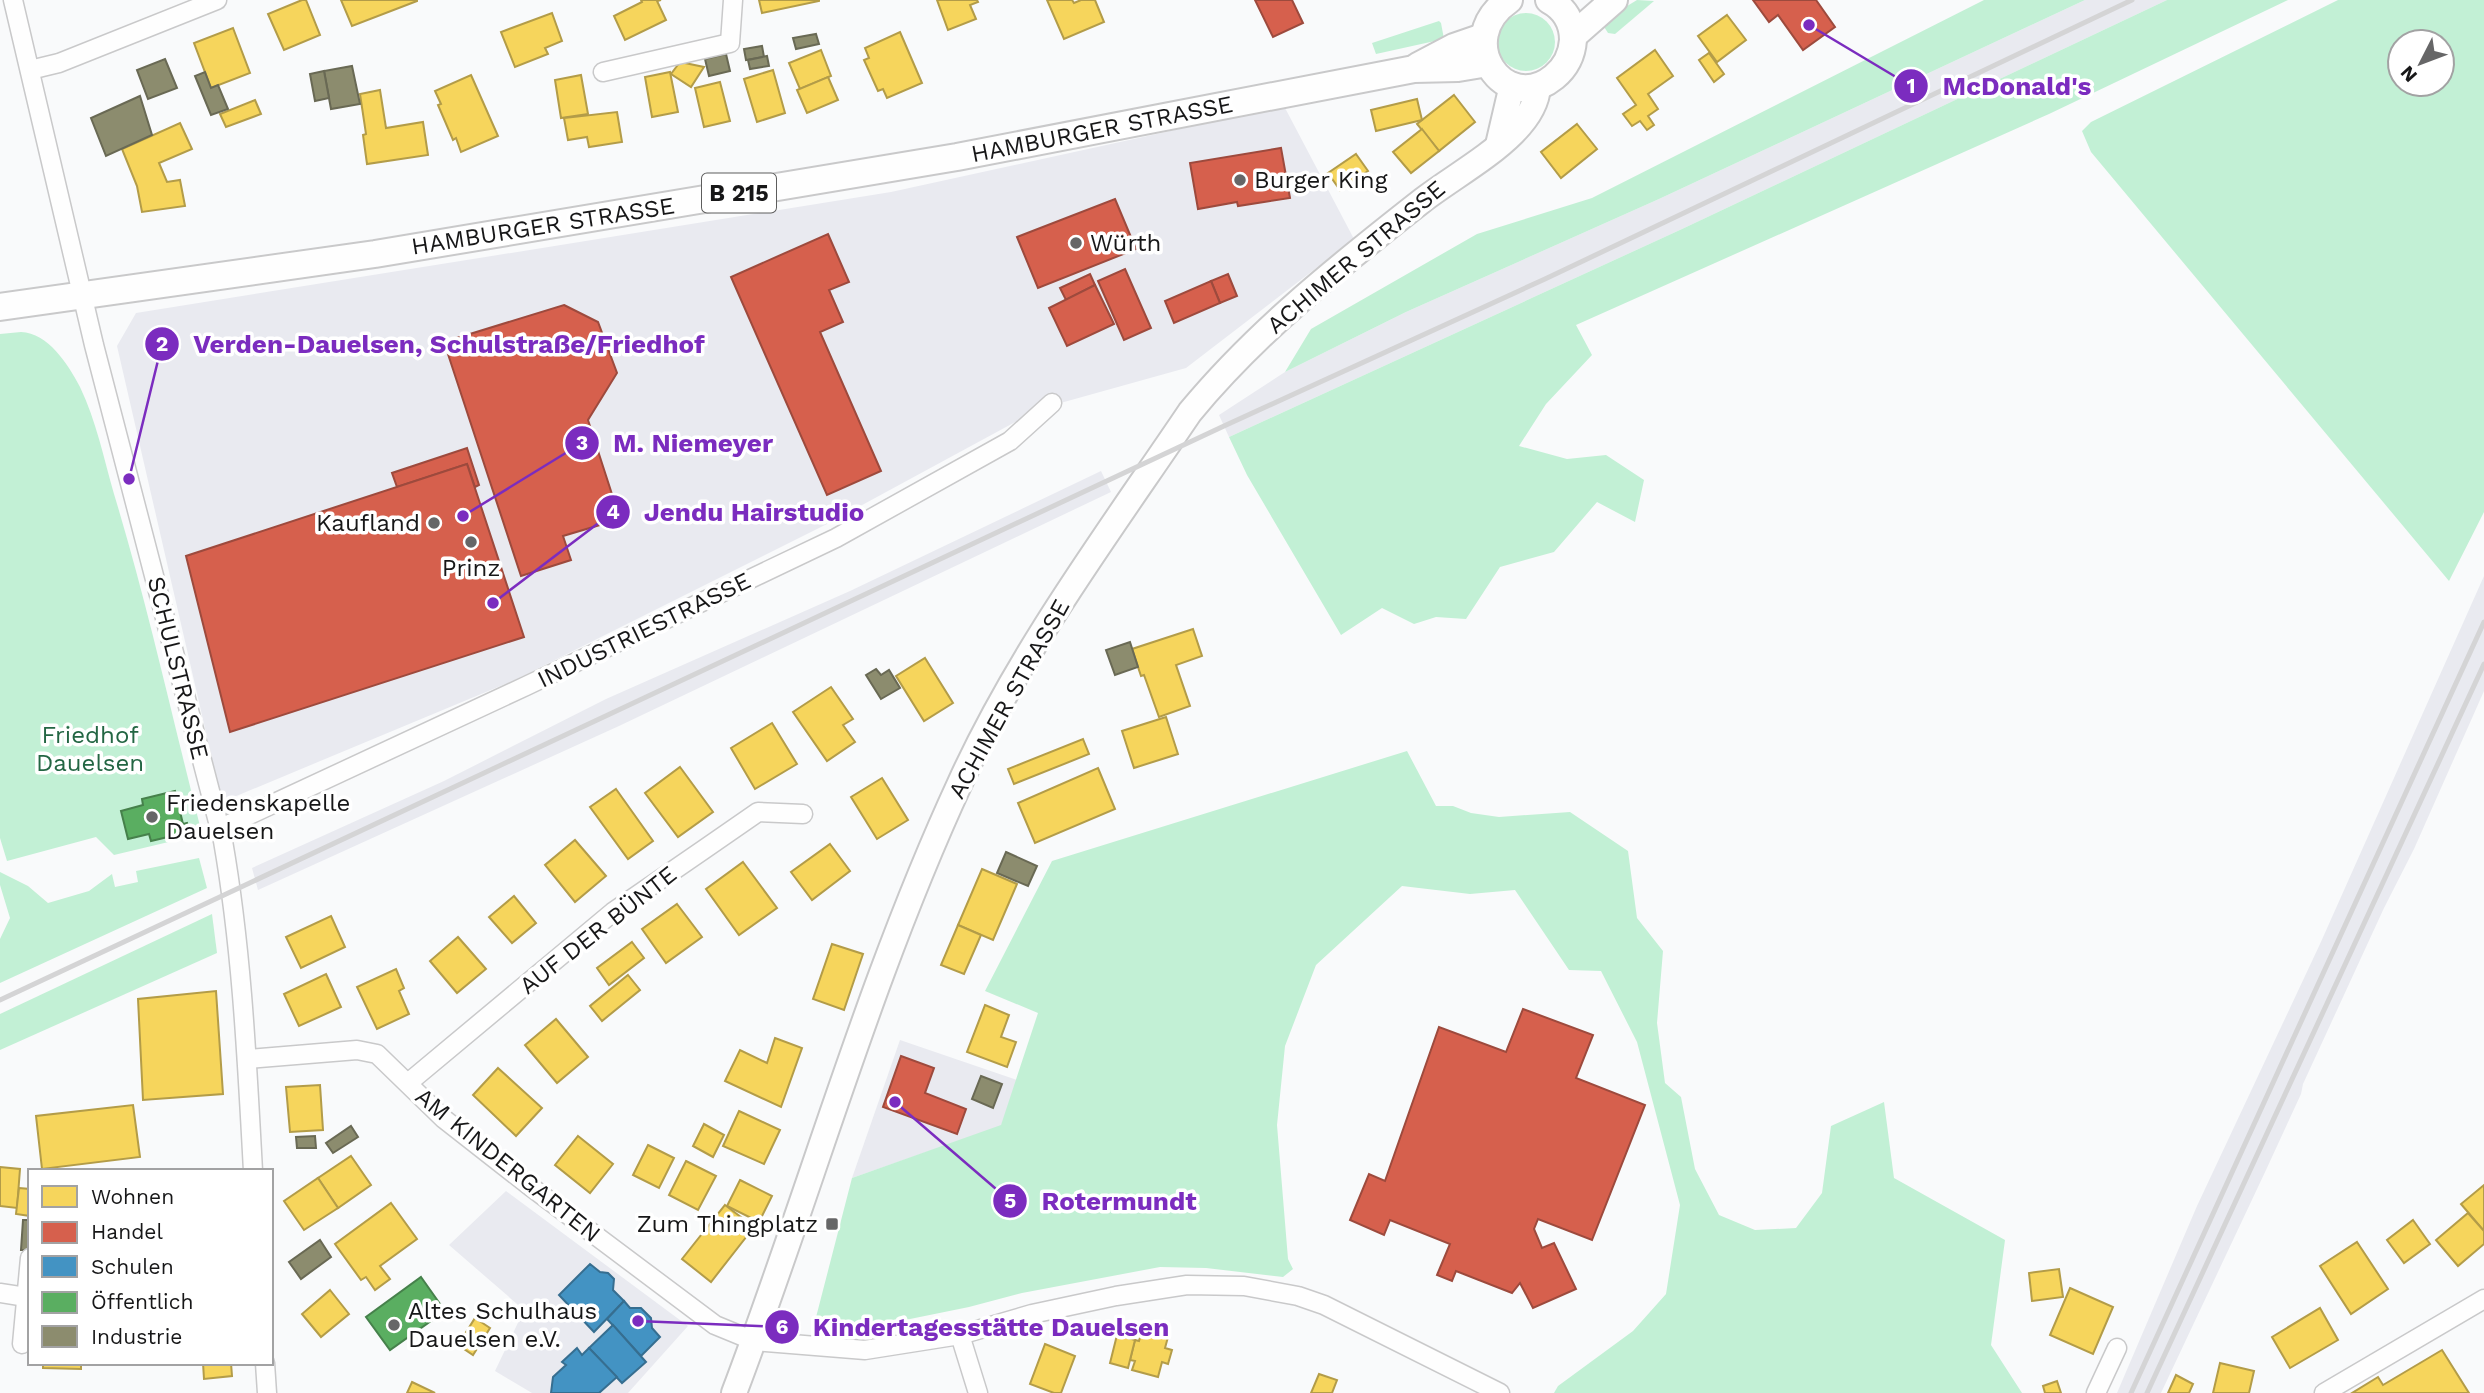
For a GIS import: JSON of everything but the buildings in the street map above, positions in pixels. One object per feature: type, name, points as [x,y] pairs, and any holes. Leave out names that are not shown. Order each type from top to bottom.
[{"type":"main road","points":[[1509,0],[1495,11],[1488,22],[1483,37],[1484,50],[1493,73],[1521,88],[1538,87],[1566,65],[1573,36],[1562,3]]},
{"type":"main road","points":[[1573,36],[1614,0]]},
{"type":"main road","name":"HAMBURGER STRASSE","points":[[1414,69],[1454,47],[1483,37]]},
{"type":"main road","name":"HAMBURGER STRASSE","points":[[0,307],[376,254],[957,157],[1414,69],[1458,68],[1488,63]]},
{"type":"main road","points":[[1498,145],[1512,85]]},
{"type":"main road","name":"ACHIMER STRASSE","points":[[734,1393],[848,1061],[903,916],[961,781],[1037,641],[1182,423],[1208,389],[1278,320],[1339,267],[1441,186],[1513,134],[1527,117],[1538,94],[1538,87]]},
{"type":"street","name":"SCHULSTRASSE","points":[[13,0],[82,296],[219,829],[235,926],[247,1059],[253,1169]]},
{"type":"street","points":[[30,70],[59,63],[217,0]]},
{"type":"street","points":[[603,72],[730,43],[733,0]]},
{"type":"street","name":"INDUSTRIESTRASSE","points":[[219,829],[836,538],[1010,441],[1052,403]]},
{"type":"street","name":"AUF DER BÜNTE","points":[[408,1083],[613,912],[758,812],[803,814]]},
{"type":"street","name":"AM KINDERGARTEN","points":[[247,1059],[357,1050],[377,1054],[444,1119],[531,1188],[715,1325],[754,1341]]},
{"type":"street","points":[[22,1344],[28,1278]]},
{"type":"street","points":[[754,1341],[865,1350],[960,1335],[1032,1314],[1116,1296],[1187,1285],[1244,1286],[1298,1296],[1324,1305],[1500,1393]]},
{"type":"street","points":[[0,1293],[26,1297]]},
{"type":"street","points":[[2325,1393],[2484,1299]]},
{"type":"street","points":[[960,1335],[978,1393]]},
{"type":"street","points":[[2096,1393],[2117,1348]]},
{"type":"street","points":[[265,1365],[267,1393]]},
{"type":"shaded area","points":[[2085,0],[2167,0],[1682,229],[1229,437],[1219,415],[1285,372],[1406,312],[1659,199]]},
{"type":"shaded area","points":[[1284,106],[1354,239],[1186,368],[1039,409],[829,523],[517,679],[222,802],[117,346],[136,313],[891,192]]},
{"type":"shaded area","points":[[1101,471],[1111,492],[619,726],[258,890],[252,868],[444,781],[606,699],[850,591]]},
{"type":"shaded area","points":[[2484,576],[2484,691],[2414,849],[2384,908],[2303,1084],[2301,1094],[2161,1393],[2117,1393],[2197,1206],[2320,944]]},
{"type":"shaded area","points":[[900,1040],[1017,1080],[1001,1126],[852,1178]]},
{"type":"shaded area","points":[[506,1191],[688,1326],[628,1393],[532,1393],[495,1371],[524,1310],[449,1245]]},
{"type":"green space","points":[[1637,0],[1654,1],[1615,34],[1608,33],[1601,22]]},
{"type":"green space","points":[[1984,0],[2085,0],[1659,199],[1406,312],[1285,372],[1311,329],[1477,234],[1592,198]]},
{"type":"green space","points":[[2167,0],[2288,0],[2049,114],[1576,325],[1592,355],[1546,404],[1519,446],[1567,459],[1606,455],[1644,480],[1635,522],[1597,502],[1554,552],[1500,567],[1466,619],[1436,617],[1414,624],[1382,608],[1341,635],[1247,475],[1229,437],[1682,229]]},
{"type":"green space","points":[[2338,0],[2484,0],[2484,512],[2449,581],[2091,152],[2082,131],[2091,122]]},
{"type":"green space","points":[[1526,13],[1542,18],[1550,26],[1555,42],[1550,58],[1542,66],[1526,71],[1510,66],[1502,58],[1497,42],[1502,26],[1510,18]]},
{"type":"green space","points":[[1439,21],[1444,39],[1376,54],[1372,43]]},
{"type":"green space","name":"Friedhof Dauelsen","points":[[21,332],[40,338],[56,351],[75,378],[91,413],[138,578],[202,834],[114,855],[96,837],[7,861],[0,838],[0,334]]},
{"type":"green space","points":[[1407,751],[1436,806],[1453,806],[1471,813],[1499,817],[1570,812],[1628,851],[1637,918],[1663,951],[1657,1023],[1665,1083],[1681,1097],[1695,1169],[1719,1215],[1755,1230],[1796,1228],[1822,1193],[1831,1126],[1884,1102],[1894,1178],[2005,1240],[1991,1345],[2022,1393],[1554,1393],[1558,1386],[1633,1331],[1666,1294],[1680,1205],[1637,1042],[1601,971],[1569,970],[1515,890],[1470,894],[1402,886],[1316,965],[1285,1046],[1277,1125],[1288,1259],[1293,1269],[1283,1277],[1206,1268],[1160,1267],[1022,1293],[969,1307],[851,1331],[814,1325],[852,1178],[1001,1125],[1038,1013],[985,991],[1052,861]]},
{"type":"green space","points":[[199,858],[207,888],[0,983],[0,939],[10,918],[0,885],[0,872],[28,886],[48,903],[89,891],[112,874],[115,887],[138,882],[136,871]]},
{"type":"green space","points":[[212,914],[217,953],[0,1050],[0,1014]]},
{"type":"railway","points":[[0,1000],[1224,426],[1545,279],[2132,0]]},
{"type":"railway","points":[[2131,1393],[2484,622]]},
{"type":"railway","points":[[2147,1393],[2484,664]]},
{"type":"place","name":"McDonald's","points":[[1809,25]]},
{"type":"place","name":"Burger King","points":[[1240,180]]},
{"type":"place","name":"Würth","points":[[1076,243]]},
{"type":"place","name":"Verden-Dauelsen, Schulstraße/Friedhof","points":[[129,479]]},
{"type":"place","name":"M. Niemeyer","points":[[463,516]]},
{"type":"place","name":"Kaufland","points":[[434,523]]},
{"type":"place","name":"Prinz","points":[[471,542]]},
{"type":"place","name":"Jendu Hairstudio","points":[[493,603]]},
{"type":"place","name":"Friedenskapelle Dauelsen","points":[[152,817]]},
{"type":"place","name":"Rotermundt","points":[[895,1102]]},
{"type":"place","name":"Zum Thingplatz","points":[[832,1224]]},
{"type":"place","name":"Kindertagesstätte Dauelsen","points":[[638,1321]]},
{"type":"place","name":"Altes Schulhaus Dauelsen e.V.","points":[[394,1325]]}]
